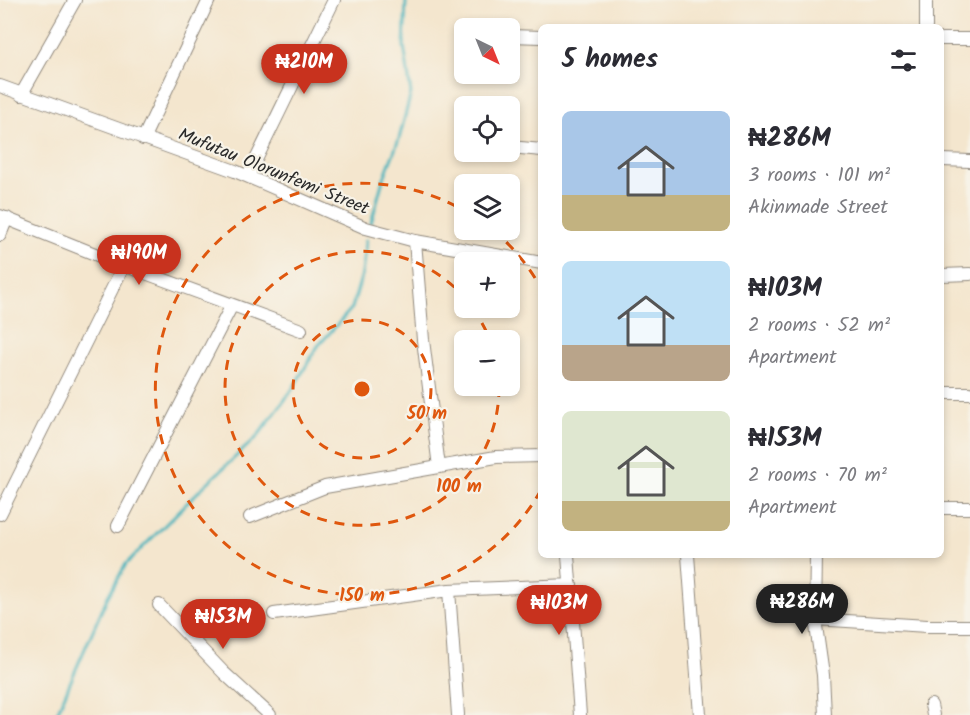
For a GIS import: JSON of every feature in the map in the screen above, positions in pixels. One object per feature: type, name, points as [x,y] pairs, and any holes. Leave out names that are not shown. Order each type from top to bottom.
[{"type":"street","points":[[21,95],[75,0]]},
{"type":"street","points":[[143,139],[209,0]]},
{"type":"street","points":[[248,177],[334,0]]},
{"type":"street","points":[[926,0],[926,24]]},
{"type":"street","points":[[520,36],[538,37]]},
{"type":"street","points":[[944,39],[970,39]]},
{"type":"street","name":"Mufutau Olorunfemi Street","points":[[0,86],[248,177],[366,228],[416,241],[538,262]]},
{"type":"street","points":[[520,148],[538,150]]},
{"type":"street","points":[[944,160],[970,161]]},
{"type":"street","points":[[0,235],[4,217],[124,265],[301,330]]},
{"type":"street","points":[[416,241],[423,340],[439,467]]},
{"type":"street","points":[[0,514],[124,265]]},
{"type":"street","points":[[944,275],[970,274]]},
{"type":"street","points":[[118,526],[232,304]]},
{"type":"street","points":[[944,393],[970,393]]},
{"type":"street","points":[[250,517],[325,487],[496,457],[538,456]]},
{"type":"street","points":[[944,508],[970,508]]},
{"type":"street","points":[[568,558],[580,715]]},
{"type":"street","points":[[688,558],[700,715]]},
{"type":"street","points":[[816,558],[815,619],[823,675],[825,715]]},
{"type":"street","points":[[274,614],[450,590],[570,585]]},
{"type":"street","points":[[450,590],[458,715]]},
{"type":"street","points":[[159,605],[224,673],[270,715]]},
{"type":"street","points":[[815,619],[927,626],[970,626]]},
{"type":"waterway","points":[[371,223],[382,183],[399,139],[411,93],[404,46],[406,0]]},
{"type":"waterway","points":[[56,715],[107,598],[126,564],[257,437],[290,393],[318,346],[352,308],[362,274],[366,240]]}]
